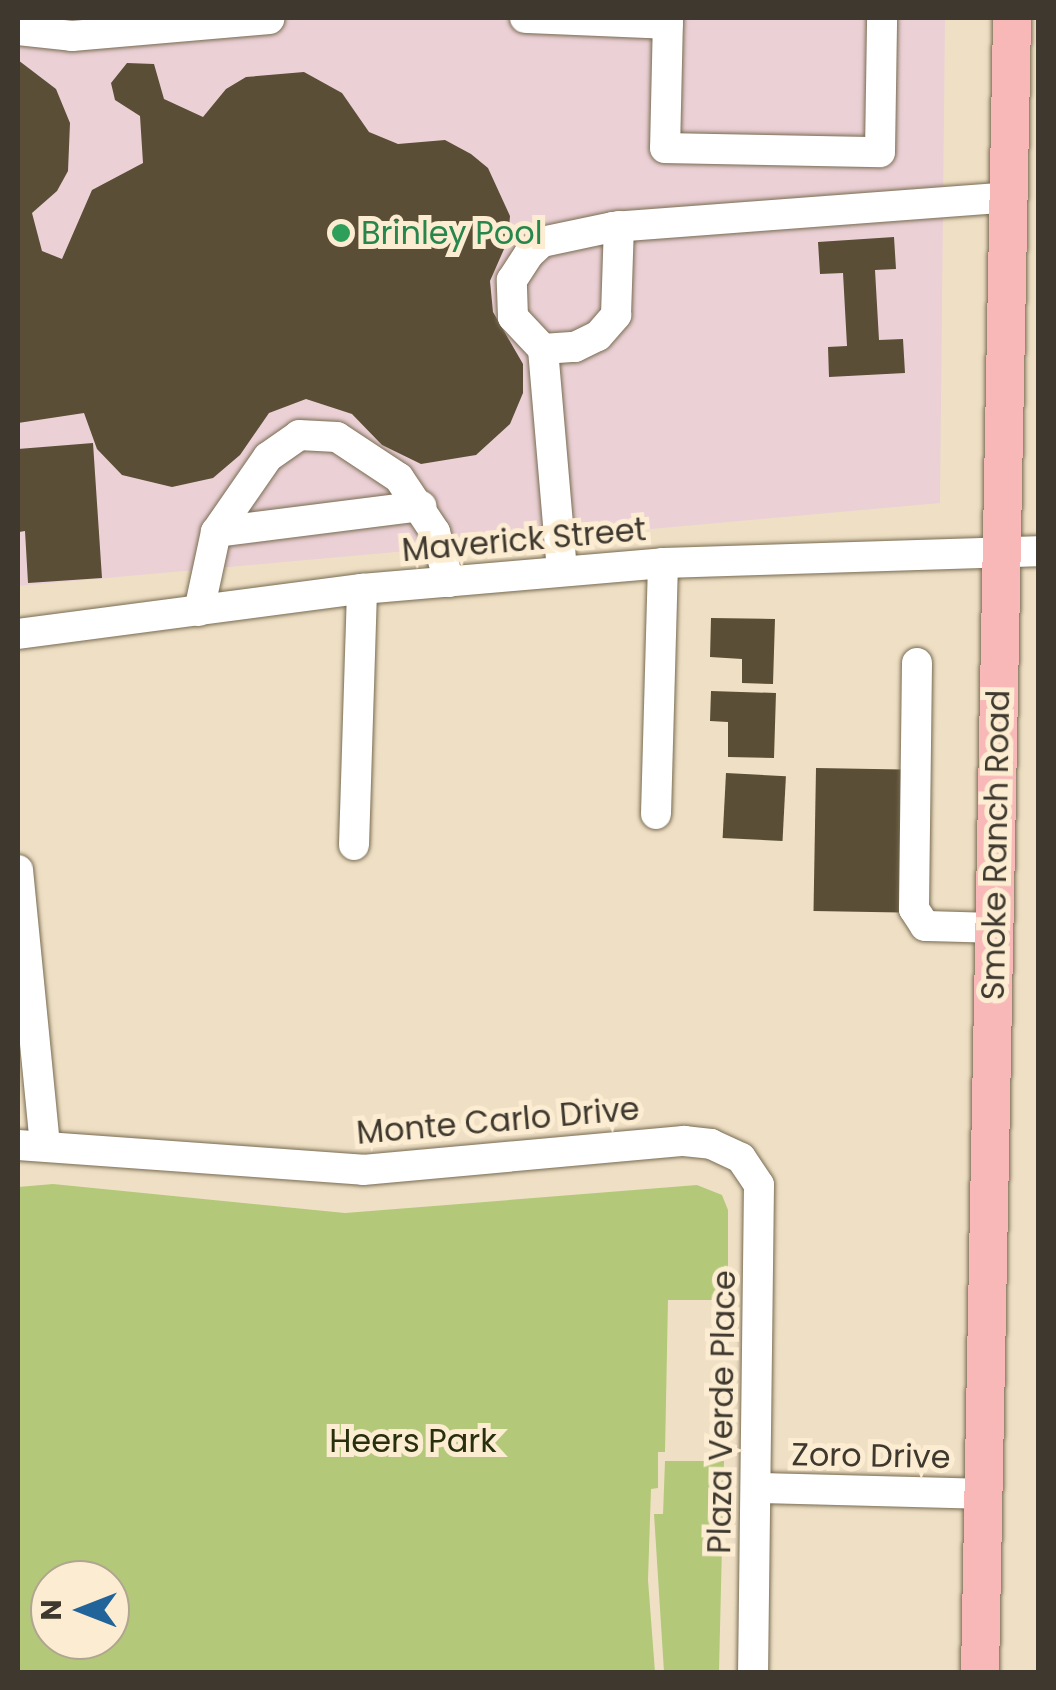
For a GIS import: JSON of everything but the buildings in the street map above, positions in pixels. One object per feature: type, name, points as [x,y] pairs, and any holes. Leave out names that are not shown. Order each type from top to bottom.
[{"type":"main road","name":"Smoke Ranch Road","points":[[980,1672],[995,928],[1020,551],[1009,197],[1012,18]]},
{"type":"street","points":[[524,18],[668,21],[665,148],[880,152],[882,18]]},
{"type":"street","points":[[18,30],[72,36],[270,19]]},
{"type":"street","points":[[562,572],[544,349],[513,317],[518,266],[542,242],[619,226],[1009,197]]},
{"type":"street","points":[[544,349],[575,347],[598,336],[616,316],[619,226]]},
{"type":"street","points":[[199,610],[216,532],[268,457],[299,435],[337,436],[364,450],[421,506],[449,582]]},
{"type":"street","points":[[216,532],[421,506]]},
{"type":"street","name":"Maverick Street","points":[[18,634],[362,590],[664,563],[1020,551]]},
{"type":"street","points":[[656,814],[664,563]]},
{"type":"street","points":[[354,845],[362,590]]},
{"type":"street","points":[[916,663],[914,910],[925,926],[995,928]]},
{"type":"street","points":[[18,870],[31,1144]]},
{"type":"street","name":"Monte Carlo Drive","points":[[31,1144],[363,1170],[684,1141],[711,1144],[741,1158]]},
{"type":"street","name":"Plaza Verde Place","points":[[741,1158],[759,1185],[754,1672]]},
{"type":"street","name":"Zoro Drive","points":[[757,1488],[984,1494]]},
{"type":"shaded area","points":[[18,18],[945,18],[940,503],[18,586]]},
{"type":"green space","name":"Heers Park","points":[[53,1184],[345,1213],[697,1185],[722,1195],[728,1210],[728,1300],[668,1300],[665,1452],[658,1452],[658,1488],[651,1489],[648,1580],[655,1672],[18,1672],[18,1187]]},
{"type":"green space","points":[[665,1461],[724,1461],[719,1672],[664,1672],[654,1514],[663,1514]]},
{"type":"place","name":"Brinley Pool","points":[[341,233]]}]
